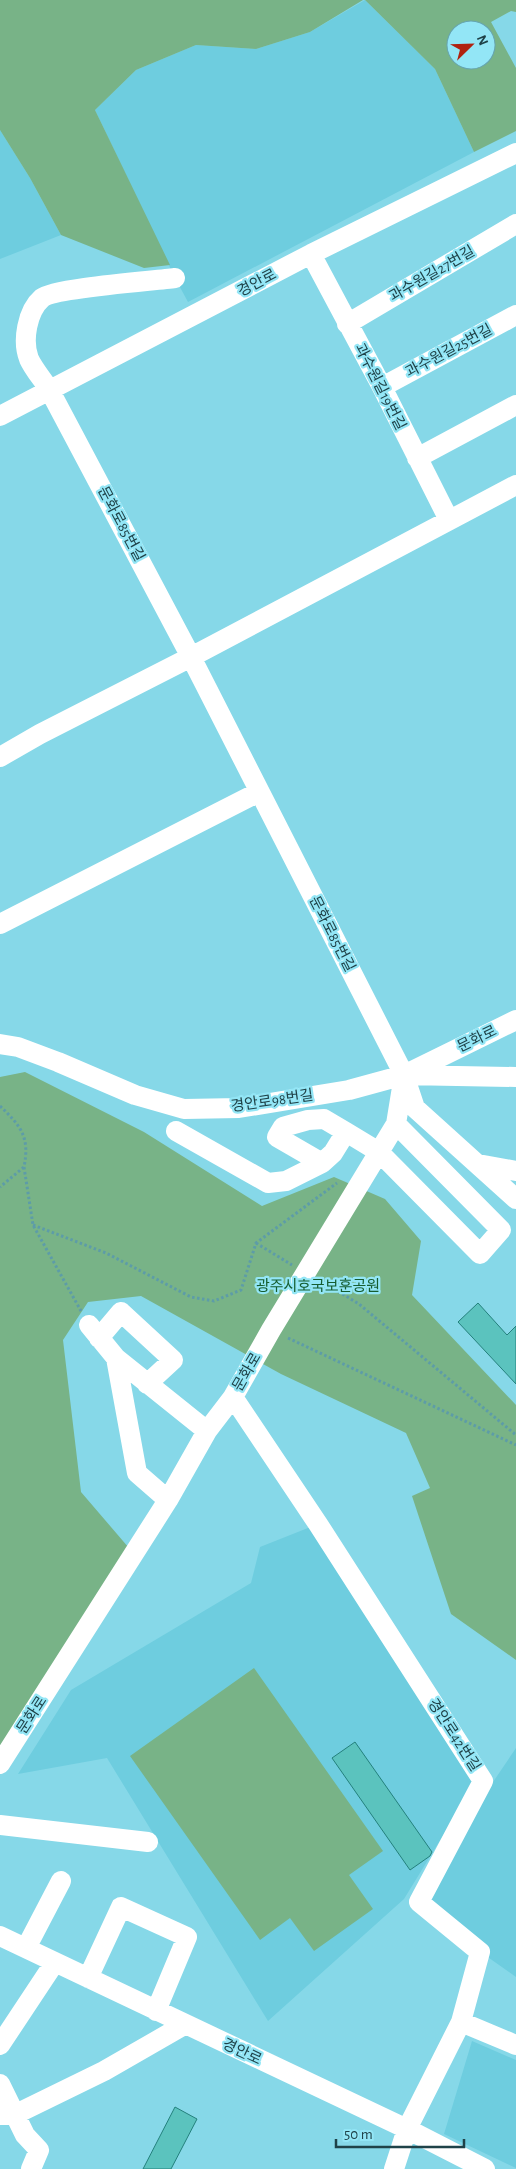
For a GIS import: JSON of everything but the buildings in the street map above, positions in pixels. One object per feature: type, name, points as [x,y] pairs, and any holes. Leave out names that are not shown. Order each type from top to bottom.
[{"type":"street","name":"경안로","points":[[0,416],[50,392],[311,254],[516,153]]},
{"type":"street","name":"과수원길27번길","points":[[347,324],[516,224]]},
{"type":"street","name":"과수원길19번길","points":[[311,254],[382,387],[416,458],[449,520]]},
{"type":"street","name":"문화로85번길","points":[[175,278],[62,291],[43,298],[31,312],[26,337],[29,359],[50,392],[191,657],[404,1075],[414,1108],[516,1199]]},
{"type":"street","name":"과수원길25번길","points":[[382,387],[516,315]]},
{"type":"street","points":[[416,458],[516,405]]},
{"type":"street","points":[[0,757],[40,734],[191,657],[516,485]]},
{"type":"street","points":[[0,924],[259,792]]},
{"type":"street","name":"문화로","points":[[0,1764],[168,1500],[207,1431],[233,1397],[271,1330],[396,1124],[404,1075],[516,1020]]},
{"type":"street","name":"경안로98번길","points":[[0,1044],[18,1047],[58,1062],[135,1095],[184,1108],[238,1108],[349,1090],[404,1075]]},
{"type":"street","points":[[404,1075],[516,1077]]},
{"type":"street","points":[[322,1163],[277,1137],[283,1127],[308,1120],[324,1119],[379,1152],[480,1254],[501,1230],[396,1124]]},
{"type":"street","points":[[176,1131],[268,1183],[286,1181],[322,1163],[333,1153],[346,1132]]},
{"type":"street","points":[[478,1164],[516,1171]]},
{"type":"street","points":[[147,1384],[172,1360],[120,1312],[94,1331],[116,1358],[147,1384],[207,1431]]},
{"type":"street","points":[[116,1358],[137,1473],[168,1500]]},
{"type":"street","name":"경안로42번길","points":[[233,1397],[318,1524],[484,1781],[420,1902],[480,1952],[461,2022],[407,2129],[394,2169]]},
{"type":"street","points":[[0,1825],[148,1842]]},
{"type":"street","points":[[26,1948],[61,1881]]},
{"type":"street","points":[[88,1978],[121,1907],[187,1937],[156,2011]]},
{"type":"street","name":"경안로","points":[[0,1936],[184,2025],[407,2129],[485,2169]]},
{"type":"street","points":[[0,2045],[55,1962]]},
{"type":"street","points":[[461,2022],[516,2046]]},
{"type":"street","points":[[7,2115],[104,2071],[184,2025]]},
{"type":"street","points":[[0,2084],[7,2115],[39,2150],[31,2169]]},
{"type":"path","points":[[0,1106],[18,1123],[26,1143],[24,1167],[33,1224],[94,1331]]},
{"type":"path","points":[[0,1187],[24,1167]]},
{"type":"path","points":[[33,1224],[106,1253],[191,1297],[214,1301],[241,1290],[256,1244],[341,1181]]},
{"type":"path","points":[[359,1304],[516,1435]]},
{"type":"path","points":[[271,1330],[516,1445]]},
{"type":"shaded area","points":[[365,0],[435,69],[474,152],[188,302],[95,110],[136,70],[196,45],[256,49],[310,32]]},
{"type":"shaded area","points":[[0,130],[30,178],[61,235],[0,259]]},
{"type":"shaded area","points":[[318,1524],[474,1785],[404,1899],[268,2021],[107,1758],[18,1774],[71,1690],[251,1583],[260,1547]]},
{"type":"shaded area","points":[[516,1748],[516,1977],[421,1910],[491,1785]]},
{"type":"shaded area","points":[[472,2041],[516,2060],[516,2168],[444,2134]]},
{"type":"green space","points":[[0,0],[363,0],[310,32],[256,49],[196,45],[136,70],[95,110],[170,265],[144,268],[61,235],[30,178],[0,130]]},
{"type":"green space","points":[[365,0],[516,0],[516,12],[511,11],[495,20],[446,20],[446,70],[496,70],[496,31],[516,68],[516,131],[474,152],[435,69]]},
{"type":"green space","name":"광주시호국보훈공원","points":[[25,1072],[144,1132],[262,1206],[334,1177],[385,1199],[421,1241],[412,1295],[516,1405],[516,1660],[451,1614],[412,1496],[430,1488],[406,1433],[281,1374],[141,1296],[88,1302],[63,1340],[81,1492],[129,1548],[0,1759],[0,1077]]},
{"type":"green space","points":[[254,1668],[383,1851],[349,1875],[373,1909],[314,1951],[290,1918],[260,1940],[130,1756]]}]
